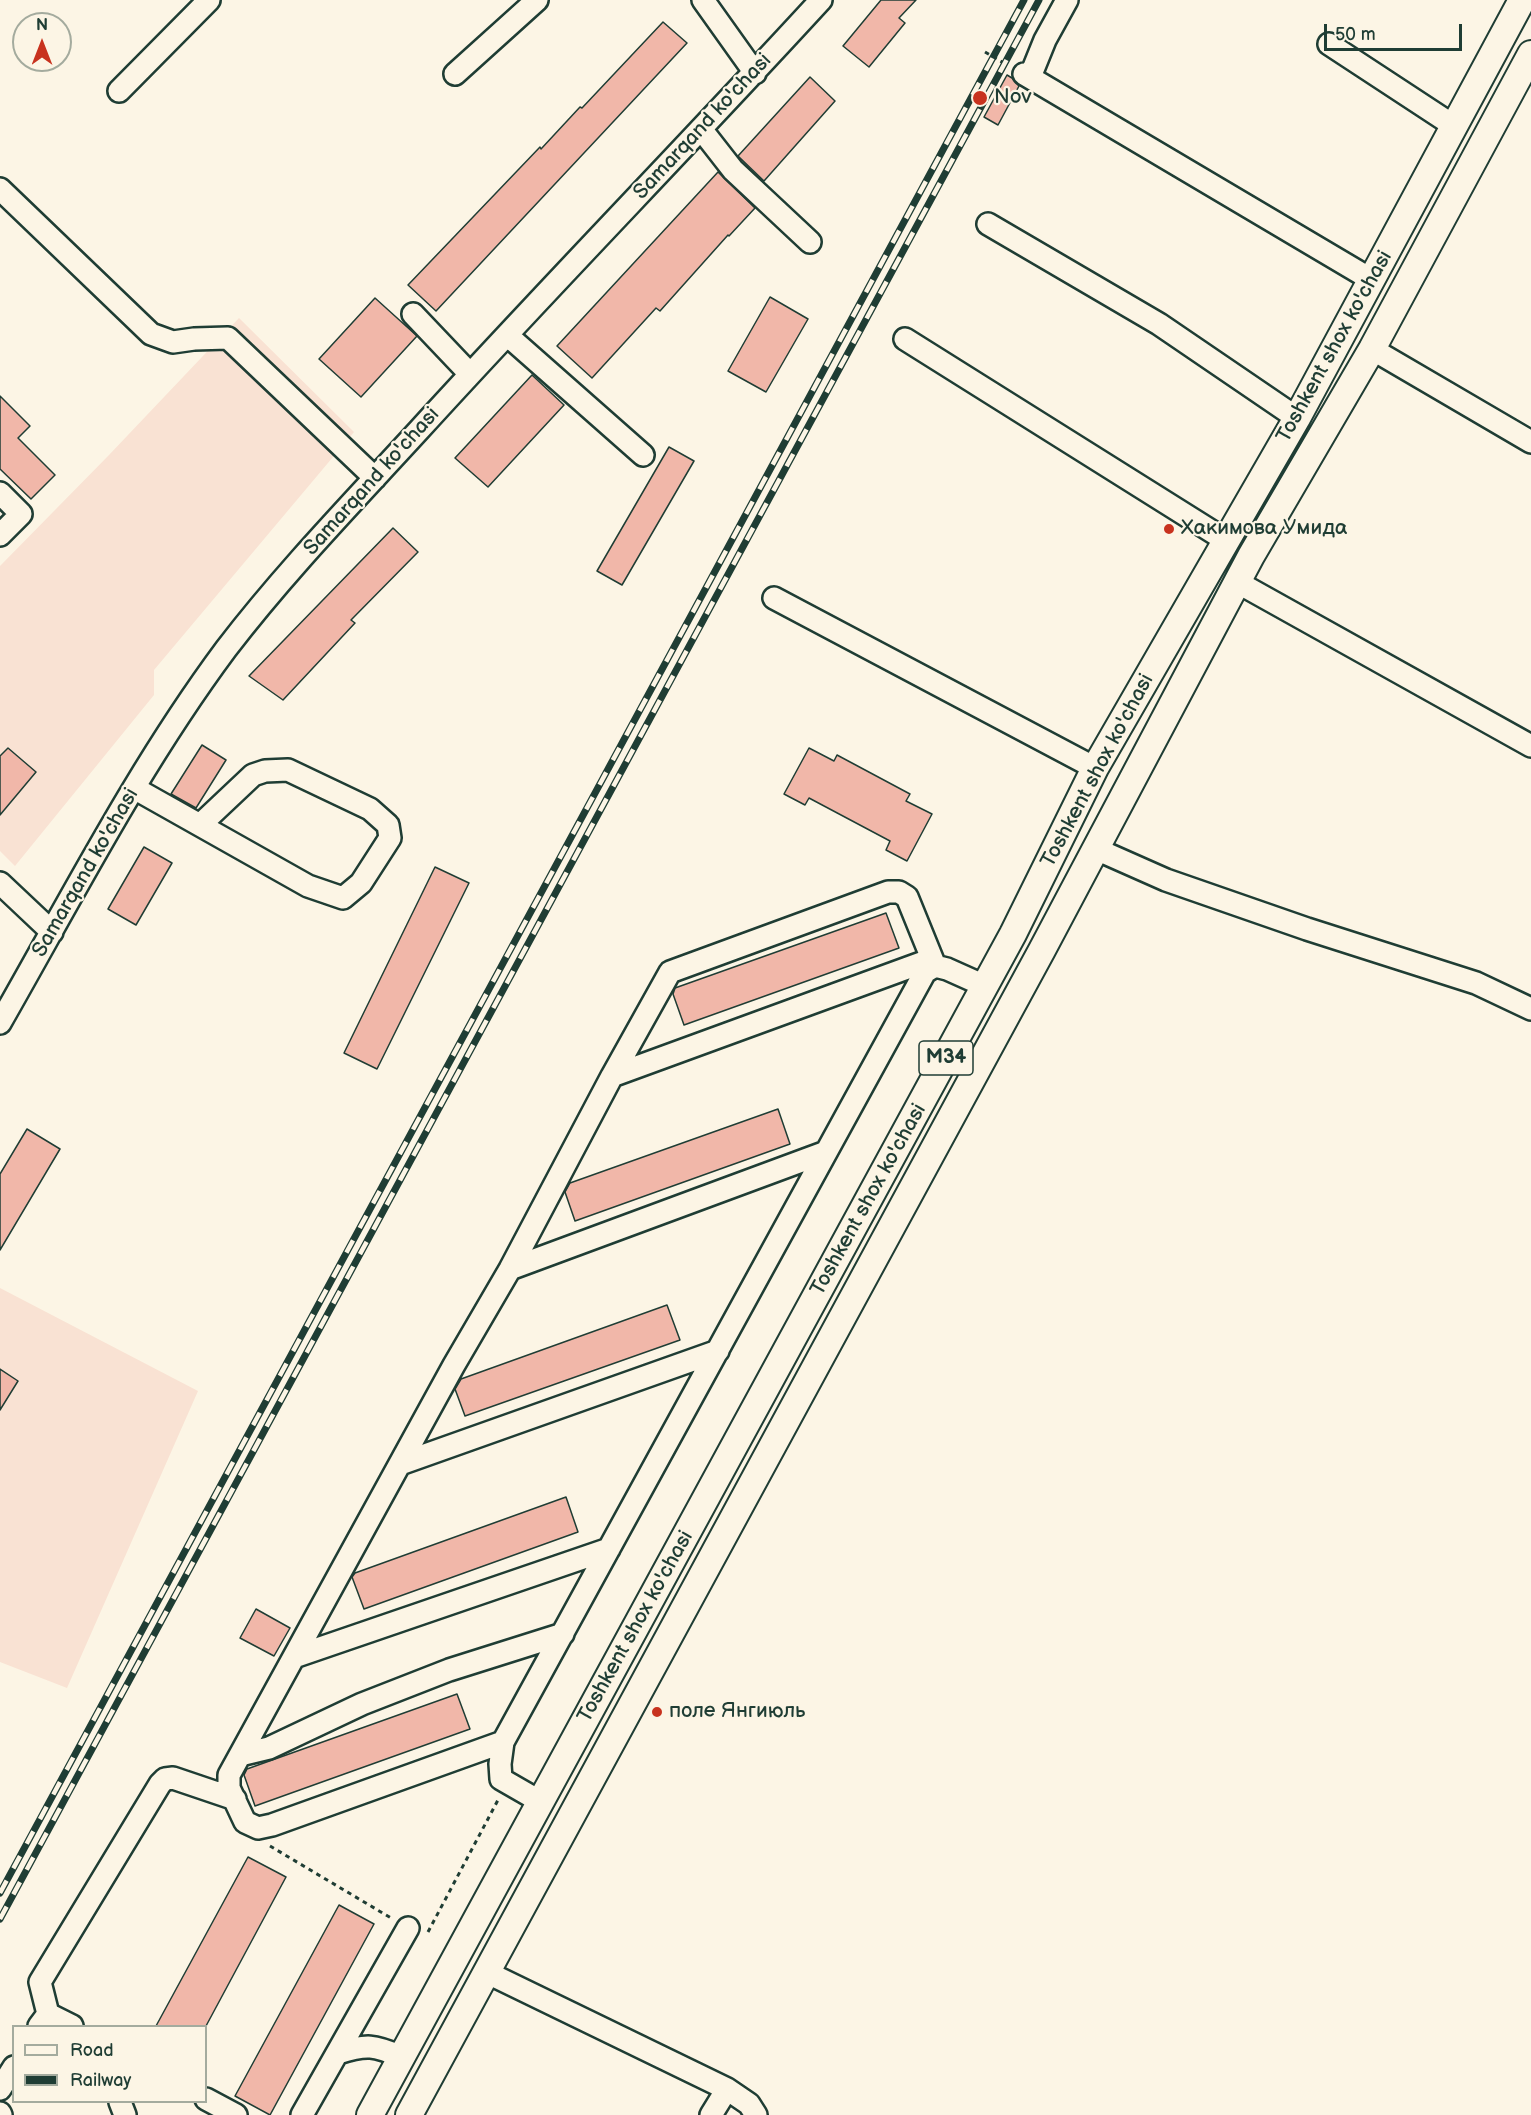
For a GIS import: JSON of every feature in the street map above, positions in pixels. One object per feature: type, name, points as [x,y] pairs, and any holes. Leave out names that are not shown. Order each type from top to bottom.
[{"type":"main road","name":"Toshkent shox ko'chasi","points":[[370,2115],[1013,934],[1095,768],[1297,418],[1522,0]]},
{"type":"main road","name":"Toshkent shox ko'chasi","points":[[409,2115],[1042,950],[1251,556],[1372,349],[1531,54]]},
{"type":"main road","points":[[1013,934],[1042,950]]},
{"type":"street","points":[[119,91],[209,0]]},
{"type":"street","points":[[455,74],[537,0]]},
{"type":"street","points":[[703,0],[755,73]]},
{"type":"street","name":"Samarqand ko'chasi","points":[[0,1023],[134,788],[189,702],[228,647],[290,570],[470,374],[755,73],[821,0]]},
{"type":"street","points":[[1067,0],[1027,75],[1372,280]]},
{"type":"street","points":[[1329,44],[1454,126]]},
{"type":"street","points":[[701,129],[733,170],[810,243]]},
{"type":"street","points":[[0,189],[151,334],[173,342],[228,338],[375,478]]},
{"type":"street","points":[[988,224],[1159,324],[1297,418]]},
{"type":"street","points":[[413,314],[470,374]]},
{"type":"street","points":[[507,335],[643,454]]},
{"type":"street","points":[[904,339],[1227,541]]},
{"type":"street","points":[[1372,349],[1531,442]]},
{"type":"street","points":[[0,493],[21,514],[0,535]]},
{"type":"street","points":[[1237,582],[1531,746]]},
{"type":"street","points":[[774,598],[1095,768]]},
{"type":"street","points":[[134,788],[200,825],[309,886],[343,898],[362,883],[390,838],[388,825],[370,809],[288,770],[265,771],[252,775],[200,825]]},
{"type":"street","points":[[1096,849],[1177,884],[1307,929],[1476,983],[1531,1009]]},
{"type":"street","points":[[0,883],[52,932]]},
{"type":"street","points":[[503,1742],[272,1826],[258,1828],[245,1822],[229,1788],[229,1775],[453,1365],[510,1269],[670,972],[888,892],[899,892],[907,897],[933,962],[985,986]]},
{"type":"street","points":[[612,1076],[933,962]]},
{"type":"street","points":[[541,1802],[501,1779],[500,1764],[503,1742],[925,972],[933,962]]},
{"type":"street","points":[[510,1269],[826,1152]]},
{"type":"street","points":[[400,1464],[718,1351]]},
{"type":"street","points":[[294,1657],[609,1549]]},
{"type":"street","points":[[240,1755],[269,1748],[362,1704],[449,1670],[563,1634]]},
{"type":"street","points":[[67,2025],[44,2020],[40,1982],[160,1784],[165,1779],[173,1778],[235,1799]]},
{"type":"street","points":[[302,2115],[408,1928]]},
{"type":"street","points":[[488,1973],[727,2090],[749,2104],[756,2115]]},
{"type":"street","points":[[338,2053],[362,2046],[381,2048],[402,2057]]},
{"type":"street","points":[[0,2089],[12,2070]]},
{"type":"street","points":[[711,2115],[727,2090]]},
{"type":"street","points":[[207,2100],[236,2115]]},
{"type":"path","points":[[985,52],[1027,75]]},
{"type":"path","points":[[258,1828],[267,1844],[425,1937],[508,1783]]},
{"type":"shaded area","points":[[239,318],[354,432],[154,670],[154,695],[15,866],[0,851],[0,566]]},
{"type":"shaded area","points":[[0,1288],[198,1391],[67,1688],[0,1662]]},
{"type":"building","points":[[881,0],[916,0],[899,18],[905,23],[869,67],[843,46]]},
{"type":"building","points":[[663,22],[687,43],[436,311],[408,285]]},
{"type":"building","points":[[1007,75],[1019,86],[998,125],[984,117]]},
{"type":"building","points":[[810,77],[835,101],[764,181],[738,156]]},
{"type":"building","points":[[718,172],[755,208],[660,311],[656,308],[592,378],[557,346]]},
{"type":"building","points":[[770,297],[808,319],[766,392],[728,371]]},
{"type":"building","points":[[375,298],[417,336],[361,397],[319,359]]},
{"type":"building","points":[[532,375],[564,405],[488,487],[455,458]]},
{"type":"building","points":[[0,396],[30,426],[18,438],[55,475],[31,499],[0,469]]},
{"type":"building","points":[[669,447],[694,461],[622,585],[597,571]]},
{"type":"building","points":[[393,528],[418,552],[351,620],[355,623],[283,700],[249,676]]},
{"type":"building","points":[[202,745],[226,760],[196,808],[171,794]]},
{"type":"building","points":[[8,748],[36,772],[0,815],[0,756]]},
{"type":"building","points":[[809,748],[834,761],[837,755],[910,794],[906,801],[932,814],[907,861],[886,850],[890,841],[809,798],[805,805],[784,794]]},
{"type":"building","points":[[144,847],[172,863],[136,925],[108,909]]},
{"type":"building","points":[[435,867],[469,883],[377,1069],[344,1053]]},
{"type":"building","points":[[886,913],[899,948],[684,1025],[673,994],[675,988]]},
{"type":"building","points":[[778,1109],[790,1144],[575,1221],[565,1192],[570,1183]]},
{"type":"building","points":[[27,1129],[60,1149],[0,1250],[0,1174]]},
{"type":"building","points":[[667,1305],[680,1340],[465,1416],[455,1389],[461,1379]]},
{"type":"building","points":[[0,1369],[18,1381],[0,1410]]},
{"type":"building","points":[[566,1497],[578,1532],[364,1609],[352,1577],[355,1573]]},
{"type":"building","points":[[256,1609],[290,1628],[274,1656],[240,1638]]},
{"type":"building","points":[[457,1694],[470,1729],[255,1806],[244,1775],[247,1769]]},
{"type":"building","points":[[248,1857],[286,1877],[207,2025],[157,2025]]},
{"type":"building","points":[[339,1905],[374,1924],[270,2115],[235,2096]]},
{"type":"railway","points":[[0,1893],[1024,0]]},
{"type":"railway","points":[[0,1919],[1039,0]]},
{"type":"place","name":"Nov","points":[[980,98]]},
{"type":"place","name":"Хакимова Умида","points":[[1169,529]]},
{"type":"place","name":"поле Янгиюль","points":[[657,1712]]}]
